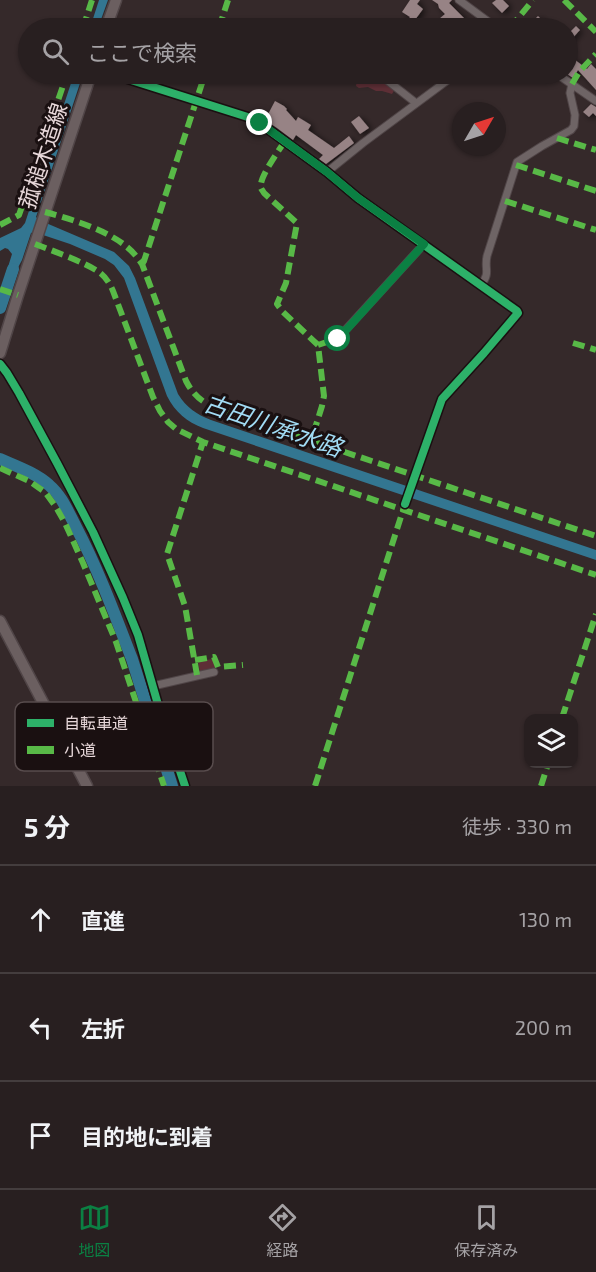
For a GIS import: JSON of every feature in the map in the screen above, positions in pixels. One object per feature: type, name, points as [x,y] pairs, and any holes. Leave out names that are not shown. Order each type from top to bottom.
[{"type":"main road","points":[[110,18],[116,0]]},
{"type":"main road","name":"菰槌木造線","points":[[0,353],[88,84]]},
{"type":"main road","points":[[0,621],[43,702]]},
{"type":"main road","points":[[79,771],[87,786]]},
{"type":"street","points":[[459,0],[483,18]]},
{"type":"street","points":[[144,84],[249,117],[271,130],[358,198],[517,311],[518,313],[484,353],[442,399],[405,504]]},
{"type":"street","points":[[392,84],[416,103]]},
{"type":"street","points":[[327,172],[442,84]]},
{"type":"street","points":[[481,285],[487,276],[487,256],[518,162],[574,126],[575,114],[570,93],[572,84],[596,101]]},
{"type":"street","points":[[333,340],[340,336],[424,244]]},
{"type":"street","points":[[0,364],[40,430],[93,532],[132,619],[158,702]]},
{"type":"street","points":[[153,686],[213,672]]},
{"type":"street","points":[[180,771],[185,786]]},
{"type":"shaded area","points":[[356,84],[388,84],[395,89],[392,94],[356,86]]},
{"type":"shaded area","points":[[213,659],[216,670],[200,673],[198,661]]},
{"type":"water","points":[[99,0],[108,0],[102,18],[93,18]]},
{"type":"water","points":[[71,84],[80,84],[36,217],[114,252],[129,266],[178,394],[188,407],[211,420],[596,550],[596,560],[192,423],[178,412],[167,396],[124,278],[114,265],[70,244],[34,232],[31,233],[12,284],[4,280],[12,254],[5,248],[0,251],[0,238],[21,228],[25,223]]},
{"type":"building","points":[[410,0],[420,0],[417,4],[423,9],[416,18],[409,18],[402,12]]},
{"type":"building","points":[[432,0],[452,0],[449,3],[464,18],[440,18],[445,14]]},
{"type":"building","points":[[496,0],[503,0],[509,6],[502,13],[492,3]]},
{"type":"building","points":[[578,62],[587,69],[591,64],[596,69],[596,90],[578,70]]},
{"type":"building","points":[[275,101],[284,106],[296,121],[298,117],[311,125],[308,130],[334,148],[349,136],[354,143],[326,164],[319,159],[323,155],[296,135],[293,140],[265,120]]},
{"type":"building","points":[[591,104],[596,107],[596,116],[593,113],[589,117],[583,112]]},
{"type":"building","points":[[359,116],[369,128],[360,134],[351,122]]},
{"type":"waterway","points":[[0,308],[13,269]]},
{"type":"waterway","points":[[0,459],[38,477],[58,494],[99,576],[132,659],[146,702]]},
{"type":"waterway","points":[[167,771],[172,786]]},
{"type":"marked path","points":[[86,18],[92,0]]},
{"type":"marked path","points":[[222,18],[228,0]]},
{"type":"marked path","points":[[518,18],[533,0]]},
{"type":"marked path","points":[[564,0],[596,32]]},
{"type":"marked path","points":[[578,74],[596,54]]},
{"type":"marked path","points":[[0,225],[19,215],[64,84]]},
{"type":"marked path","points":[[142,264],[202,84]]},
{"type":"marked path","points":[[557,138],[596,150]]},
{"type":"marked path","points":[[285,141],[267,168],[261,187],[264,193],[297,223],[286,283],[277,304],[318,345],[324,396],[311,441]]},
{"type":"marked path","points":[[516,165],[596,191]]},
{"type":"marked path","points":[[505,201],[596,230]]},
{"type":"marked path","points":[[45,212],[99,230],[119,241],[135,255],[142,264],[186,381],[195,395],[206,403],[234,415],[596,536]]},
{"type":"marked path","points":[[35,244],[85,264],[106,278],[153,397],[160,411],[176,429],[203,442],[596,575]]},
{"type":"marked path","points":[[0,289],[18,295]]},
{"type":"marked path","points":[[318,345],[333,340]]},
{"type":"marked path","points":[[573,343],[596,350]]},
{"type":"marked path","points":[[197,675],[185,606],[167,554],[203,442]]},
{"type":"marked path","points":[[0,468],[29,481],[45,492],[56,507],[83,563],[116,642],[136,702]]},
{"type":"marked path","points":[[315,786],[405,504]]},
{"type":"marked path","points":[[563,714],[596,614]]},
{"type":"marked path","points":[[195,660],[214,657],[218,667],[243,665]]},
{"type":"marked path","points":[[541,786],[547,768]]},
{"type":"marked path","points":[[159,771],[164,786]]},
{"type":"cycle path","points":[[144,84],[254,119],[327,172],[358,198],[517,311],[518,313],[484,353],[442,399],[405,504]]},
{"type":"cycle path","points":[[0,364],[19,393],[93,532],[138,635],[157,702]]},
{"type":"cycle path","points":[[180,771],[185,786]]},
{"type":"route","points":[[260,123],[327,172],[358,198],[424,244],[338,339]]},
{"type":"water label","name":"古田川承水路","points":[[273,426]]}]
